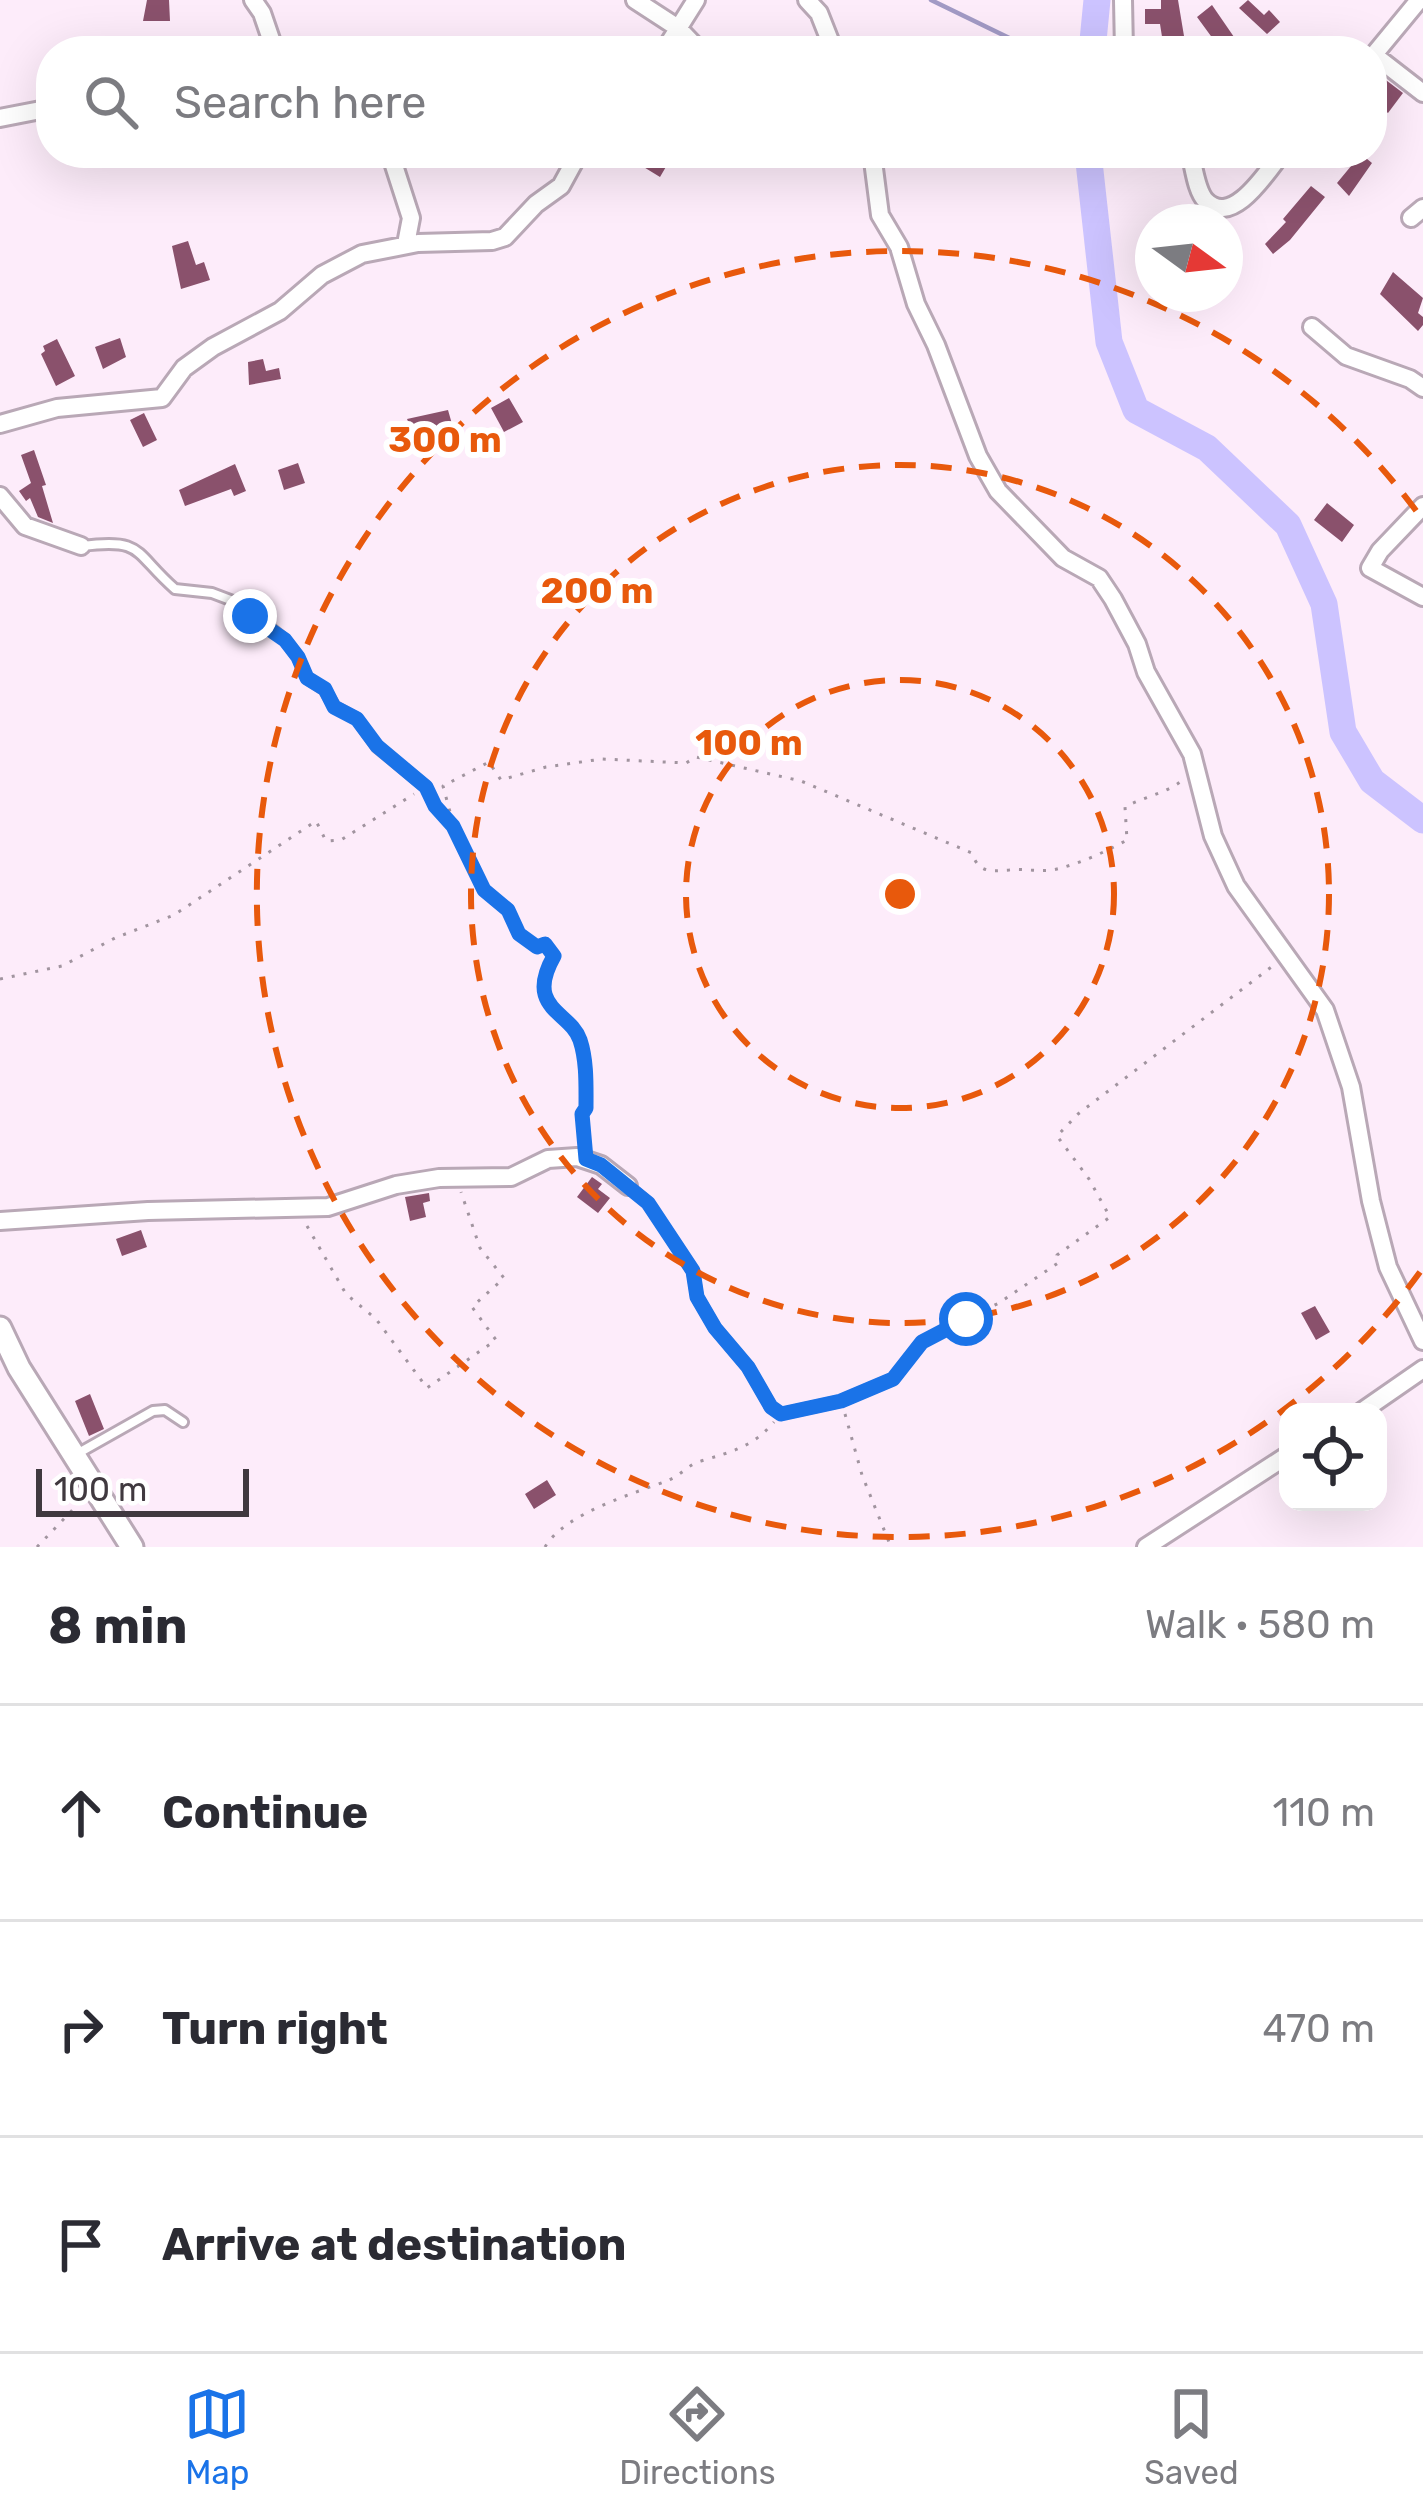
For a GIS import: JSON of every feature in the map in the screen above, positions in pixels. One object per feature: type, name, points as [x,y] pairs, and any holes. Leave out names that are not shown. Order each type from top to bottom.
[{"type":"street","points":[[253,0],[270,36]]},
{"type":"street","points":[[635,0],[685,36]]},
{"type":"street","points":[[672,36],[696,0]]},
{"type":"street","points":[[807,0],[819,13],[828,36]]},
{"type":"street","points":[[1124,0],[1124,36]]},
{"type":"street","points":[[1387,38],[1416,1]]},
{"type":"street","points":[[1387,66],[1423,93]]},
{"type":"street","points":[[0,118],[36,111]]},
{"type":"street","points":[[395,168],[411,218],[406,244]]},
{"type":"street","points":[[0,424],[57,408],[162,398],[184,368],[213,346],[280,311],[322,275],[362,254],[406,244],[506,238],[526,213],[561,186],[571,168]]},
{"type":"street","points":[[874,168],[880,215],[899,248],[916,304],[978,456],[998,491],[1064,557],[1099,578],[1186,741],[1213,836],[1236,886],[1325,1010],[1351,1087],[1388,1267],[1423,1341]]},
{"type":"street","points":[[1194,168],[1207,202],[1218,208],[1232,207],[1245,197],[1269,168]]},
{"type":"street","points":[[1312,327],[1346,356],[1423,388]]},
{"type":"street","points":[[0,496],[25,526],[81,546]]},
{"type":"street","points":[[1423,506],[1370,568],[1423,597]]},
{"type":"street","points":[[0,1221],[148,1211],[328,1207],[396,1185],[511,1177],[548,1159],[586,1159],[628,1186]]},
{"type":"street","points":[[0,1328],[19,1368],[132,1547]]},
{"type":"street","points":[[1374,1403],[1423,1369]]},
{"type":"street","points":[[1146,1547],[1279,1460]]},
{"type":"lane","points":[[81,546],[121,542],[140,553],[175,589],[212,593],[241,604],[285,640],[307,678],[325,689],[334,707],[357,719],[377,746],[426,787]]},
{"type":"lane","points":[[628,1186],[648,1203],[693,1271],[697,1297],[715,1328],[748,1367],[771,1407],[781,1414],[841,1401],[893,1379],[922,1342]]},
{"type":"lane","points":[[75,1455],[153,1411],[165,1410],[183,1422]]},
{"type":"path","points":[[586,1159],[582,1114],[586,1070],[580,1036],[548,1002],[544,974],[554,956],[545,944],[537,947],[519,934],[508,910],[484,890],[453,826],[443,786],[489,762],[501,780],[583,761],[686,763],[696,757],[801,781],[847,799],[972,853],[976,864],[994,874],[1055,870],[1127,840],[1125,808],[1146,795],[1170,790],[1195,770]]},
{"type":"path","points":[[0,979],[62,966],[174,915],[316,821],[326,842],[341,840],[426,787],[453,826]]},
{"type":"path","points":[[922,1342],[999,1303],[1058,1263],[1057,1255],[1110,1217],[1058,1136],[1078,1114],[1284,956]]},
{"type":"path","points":[[299,1208],[346,1294],[376,1319],[427,1388],[496,1340],[472,1307],[504,1277],[480,1248],[458,1178]]},
{"type":"path","points":[[841,1401],[862,1475],[891,1547]]},
{"type":"path","points":[[545,1547],[551,1535],[565,1525],[671,1479],[694,1462],[754,1443],[781,1414]]},
{"type":"path","points":[[37,1547],[95,1486]]},
{"type":"building","points":[[147,0],[169,0],[170,21],[143,21]]},
{"type":"building","points":[[1161,0],[1178,0],[1184,36],[1162,36],[1160,24],[1145,24],[1145,9],[1161,9]]},
{"type":"building","points":[[1248,0],[1264,15],[1269,10],[1280,22],[1267,34],[1239,8]]},
{"type":"building","points":[[1212,5],[1233,36],[1211,36],[1197,17]]},
{"type":"building","points":[[1387,81],[1403,93],[1387,112]]},
{"type":"building","points":[[1349,168],[1369,168],[1349,196],[1337,183]]},
{"type":"building","points":[[1311,186],[1325,197],[1273,254],[1265,244]]},
{"type":"building","points":[[188,241],[196,265],[204,262],[210,280],[181,289],[172,246]]},
{"type":"building","points":[[1393,272],[1423,298],[1418,313],[1423,325],[1418,331],[1380,294]]},
{"type":"building","points":[[120,338],[126,357],[103,369],[95,347]]},
{"type":"building","points":[[57,339],[75,376],[56,386],[41,354],[43,346]]},
{"type":"building","points":[[263,359],[266,371],[279,368],[281,379],[249,385],[248,362]]},
{"type":"building","points":[[509,398],[523,422],[504,432],[491,408]]},
{"type":"building","points":[[448,410],[452,424],[416,440],[407,419]]},
{"type":"building","points":[[144,413],[157,440],[143,447],[130,420]]},
{"type":"building","points":[[34,450],[53,523],[38,517],[30,498],[26,501],[19,491],[31,483],[21,455]]},
{"type":"building","points":[[298,463],[305,483],[284,490],[278,470]]},
{"type":"building","points":[[235,464],[246,491],[234,496],[231,489],[185,506],[179,490]]},
{"type":"building","points":[[1327,503],[1354,525],[1342,542],[1314,520]]},
{"type":"building","points":[[592,1177],[610,1198],[598,1213],[577,1197]]},
{"type":"building","points":[[429,1193],[430,1201],[423,1203],[426,1217],[410,1221],[405,1197]]},
{"type":"building","points":[[141,1230],[147,1247],[122,1256],[116,1239]]},
{"type":"building","points":[[1315,1306],[1330,1332],[1316,1340],[1301,1313]]},
{"type":"building","points":[[90,1394],[104,1429],[89,1436],[75,1401]]},
{"type":"building","points":[[547,1480],[556,1495],[534,1509],[525,1494]]},
{"type":"waterway","points":[[931,0],[1005,36]]},
{"type":"waterway","points":[[1093,36],[1097,0]]},
{"type":"waterway","points":[[1090,168],[1109,342],[1136,410],[1207,448],[1288,525],[1324,604],[1343,732],[1372,781],[1423,820]]},
{"type":"route","points":[[250,616],[285,640],[307,678],[325,689],[334,707],[357,719],[377,746],[426,787],[453,826],[484,890],[508,910],[519,934],[537,947],[545,944],[554,956],[544,974],[548,1002],[580,1036],[586,1070],[582,1114],[586,1159],[601,1165],[648,1203],[693,1271],[697,1297],[715,1328],[748,1367],[771,1407],[781,1414],[793,1413],[841,1401],[893,1379],[922,1342],[966,1319]]}]
